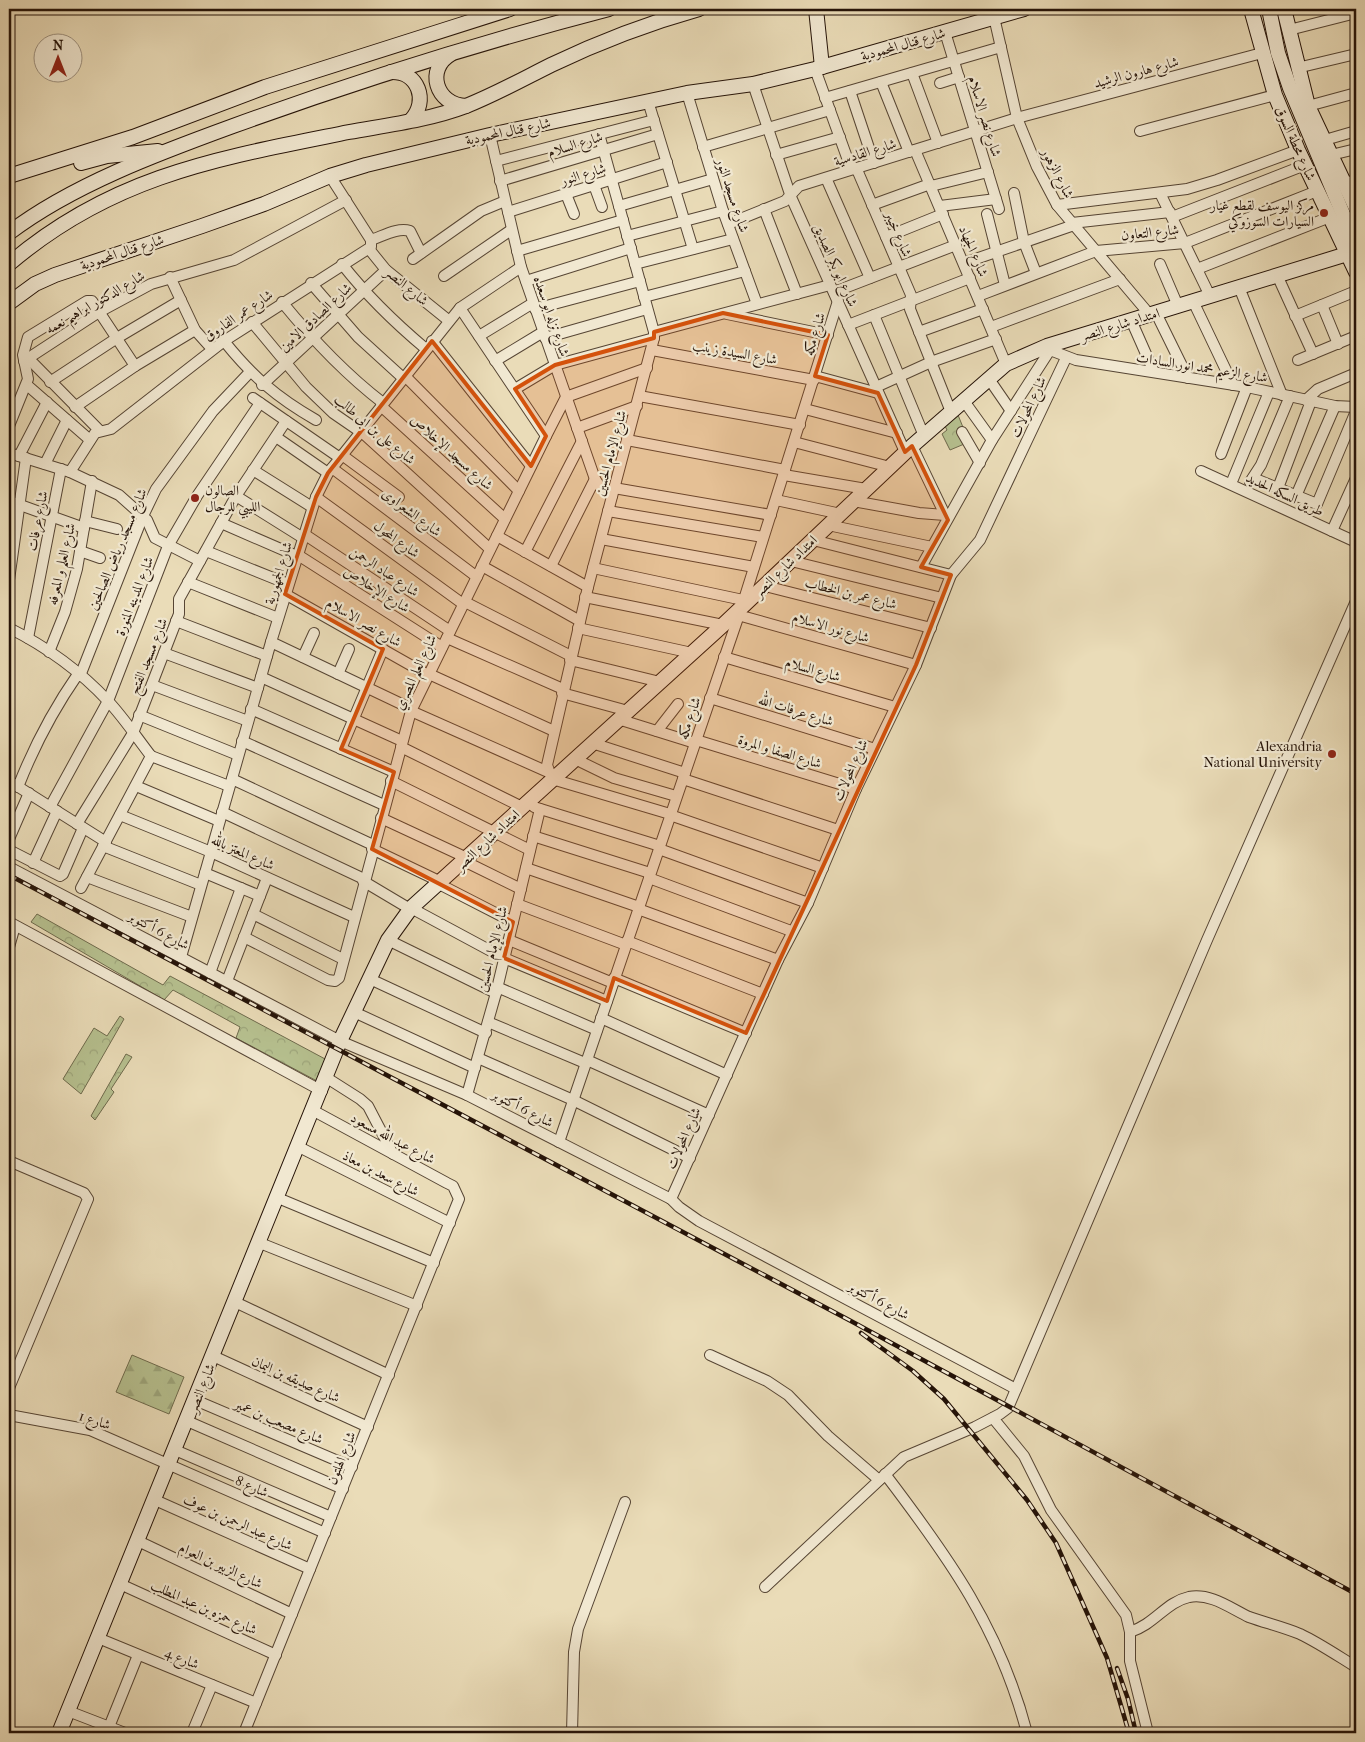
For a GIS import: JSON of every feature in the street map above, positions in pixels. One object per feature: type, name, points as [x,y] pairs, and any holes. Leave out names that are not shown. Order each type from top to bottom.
[{"type":"street","points":[[9,176],[133,137],[265,87],[497,11],[510,9]]},
{"type":"street","points":[[9,233],[65,198],[164,151],[388,72],[609,9]]},
{"type":"street","points":[[9,264],[49,232],[72,218],[118,194],[169,174],[221,158],[411,120],[466,106],[511,87],[550,66],[601,43],[699,9]]},
{"type":"street","points":[[816,9],[818,68]]},
{"type":"street","name":"شارع قنال المحمودية","points":[[9,303],[32,286],[55,275],[264,204],[330,176],[413,152],[490,135],[687,93],[753,84],[818,68],[1024,9]]},
{"type":"street","name":"شارع محطة السوق","points":[[1251,9],[1275,95],[1317,191],[1330,217],[1352,250],[1356,272]]},
{"type":"street","points":[[1269,9],[1278,53],[1290,88],[1352,250]]},
{"type":"street","name":"شارع محطة السوق","points":[[1284,9],[1297,68],[1308,106],[1332,155],[1350,182],[1356,208]]},
{"type":"street","points":[[1289,30],[1356,13]]},
{"type":"street","name":"شارع الزهور","points":[[994,17],[1017,118],[1037,167],[1057,205],[1120,279],[1153,314],[1188,378]]},
{"type":"street","name":"شارع نصر الاسلام","points":[[941,210],[997,204],[945,32]]},
{"type":"street","points":[[825,98],[1001,47]]},
{"type":"street","points":[[452,53],[440,64],[436,74],[437,85],[442,95],[450,102],[466,106]]},
{"type":"street","name":"شارع هارون الرشيد","points":[[1017,118],[1262,53]]},
{"type":"street","points":[[1297,68],[1356,54]]},
{"type":"street","name":"شارع خيبر","points":[[818,68],[825,98],[849,163],[855,169],[899,267],[912,300],[910,309],[951,412]]},
{"type":"street","points":[[388,72],[405,74],[414,81],[419,90],[420,106],[411,120]]},
{"type":"street","points":[[912,73],[938,143]]},
{"type":"street","points":[[940,83],[959,77]]},
{"type":"street","name":"شارع الجهاد","points":[[881,82],[912,151],[930,185],[1006,364]]},
{"type":"street","name":"شارع ابو بكر الصديق","points":[[753,84],[791,197],[848,325],[897,433],[946,517]]},
{"type":"street","points":[[850,91],[874,163]]},
{"type":"street","name":"شارع مسجد النور","points":[[687,93],[723,211],[757,304]]},
{"type":"street","points":[[1308,106],[1356,93]]},
{"type":"street","points":[[1140,131],[1275,95]]},
{"type":"street","points":[[648,101],[694,249]]},
{"type":"street","points":[[703,147],[767,130],[830,110]]},
{"type":"street","name":"شارع القادسية","points":[[728,224],[791,197],[799,186],[1017,118]]},
{"type":"street","points":[[496,162],[654,120]]},
{"type":"street","points":[[1324,140],[1356,131]]},
{"type":"street","name":"شارع الإمام الحسين","points":[[550,776],[547,757],[593,568],[652,350],[654,335],[599,134]]},
{"type":"street","name":"شارع السلام","points":[[500,181],[658,134]]},
{"type":"street","name":"شارع نزله ابو سعده","points":[[490,135],[521,267],[534,306],[595,478],[600,487],[613,492]]},
{"type":"street","points":[[776,155],[840,137]]},
{"type":"street","points":[[1332,155],[1356,149]]},
{"type":"street","points":[[1057,205],[1160,193],[1217,180],[1298,150]]},
{"type":"street","points":[[9,184],[107,156],[164,151]]},
{"type":"street","name":"شارع النور","points":[[508,212],[667,162]]},
{"type":"street","points":[[964,263],[1073,224],[1171,215],[1305,165]]},
{"type":"street","points":[[872,205],[930,185],[988,172]]},
{"type":"street","points":[[330,176],[346,200],[370,244]]},
{"type":"street","points":[[826,178],[870,278]]},
{"type":"street","points":[[619,206],[713,179]]},
{"type":"street","points":[[594,185],[602,207]]},
{"type":"street","name":"شارع التعاون","points":[[1096,251],[1184,243],[1317,191]]},
{"type":"street","points":[[1014,193],[1024,242],[1036,273]]},
{"type":"street","points":[[1160,193],[1210,296]]},
{"type":"street","points":[[566,194],[574,214]]},
{"type":"street","name":"شارع الدكتور ابراهيم نعمه","points":[[26,359],[99,312],[151,284],[234,260],[346,200]]},
{"type":"street","name":"شارع عمر الفاروق","points":[[66,470],[90,440],[100,431],[111,429],[212,349],[370,244],[400,230],[407,230],[410,231],[417,256],[481,211],[505,200]]},
{"type":"street","points":[[764,209],[797,294]]},
{"type":"street","points":[[886,237],[941,210]]},
{"type":"street","points":[[627,236],[723,211]]},
{"type":"street","points":[[987,214],[1005,285]]},
{"type":"street","points":[[1197,269],[1330,217]]},
{"type":"street","points":[[517,251],[623,220]]},
{"type":"street","points":[[444,276],[512,230]]},
{"type":"street","points":[[635,264],[733,239]]},
{"type":"street","name":"شارع النصر","points":[[370,244],[386,270],[448,320]]},
{"type":"street","points":[[515,390],[555,365],[757,304],[797,294],[834,293],[956,245]]},
{"type":"street","points":[[526,281],[631,248]]},
{"type":"street","name":"امتداد شارع النصر","points":[[340,1041],[388,940],[411,909],[523,806],[550,776],[575,759],[765,586],[908,449],[1006,364],[1131,320],[1352,250]]},
{"type":"street","points":[[978,296],[1096,251]]},
{"type":"street","points":[[342,264],[363,291],[393,322],[429,345],[531,466]]},
{"type":"street","points":[[1160,264],[1178,306]]},
{"type":"street","name":"شارع الجمهورية","points":[[180,957],[251,709],[316,497],[330,471],[341,456],[448,320],[460,308],[521,267]]},
{"type":"street","name":"شارع الصادق الامين","points":[[262,384],[386,270]]},
{"type":"street","points":[[644,298],[745,271]]},
{"type":"street","points":[[1277,275],[1313,354]]},
{"type":"street","points":[[170,278],[195,330],[212,349]]},
{"type":"street","points":[[848,325],[970,278]]},
{"type":"street","points":[[991,326],[1120,279]]},
{"type":"street","points":[[478,336],[534,306],[640,281]]},
{"type":"street","points":[[312,283],[338,315],[404,377],[519,491]]},
{"type":"street","points":[[9,288],[32,286]]},
{"type":"street","points":[[1239,287],[1286,395],[1253,478],[1247,487]]},
{"type":"street","points":[[1295,316],[1356,292]]},
{"type":"street","name":"شارع مكه","points":[[559,1142],[776,500],[828,335],[834,293]]},
{"type":"street","points":[[50,382],[117,338],[181,300]]},
{"type":"street","points":[[9,426],[27,385],[28,371],[24,346],[28,337],[87,301],[92,302],[135,366]]},
{"type":"street","points":[[1193,301],[1233,385]]},
{"type":"street","name":"شارع مسجد الإخلاص","points":[[282,302],[312,339],[340,368],[382,404],[505,519]]},
{"type":"street","points":[[1322,305],[1338,344]]},
{"type":"street","points":[[460,308],[546,436]]},
{"type":"street","points":[[495,361],[544,335],[648,309]]},
{"type":"street","points":[[919,332],[983,310]]},
{"type":"street","points":[[723,313],[828,335]]},
{"type":"street","points":[[874,315],[901,375],[924,436]]},
{"type":"street","points":[[1131,320],[1154,372]]},
{"type":"street","name":"شارع على بن ابى طالب","points":[[252,322],[306,387],[333,413],[361,432],[490,549]]},
{"type":"street","points":[[74,407],[135,366],[195,330]]},
{"type":"street","points":[[1298,360],[1356,336]]},
{"type":"street","points":[[877,390],[901,375],[931,362],[996,339]]},
{"type":"street","points":[[224,341],[262,384],[288,404],[316,420]]},
{"type":"street","points":[[921,567],[946,517],[1048,348]]},
{"type":"street","name":"شارع الزعيم محمد انور السادات","points":[[1048,348],[1066,358],[1248,387],[1335,406],[1356,407]]},
{"type":"street","name":"شارع السيدة زينب","points":[[652,350],[877,390]]},
{"type":"street","name":"شارع المحولات","points":[[671,1199],[778,960],[808,902],[856,789],[894,707],[916,665],[951,575],[980,540],[1066,358]]},
{"type":"street","points":[[26,359],[100,431]]},
{"type":"street","points":[[566,397],[647,368]]},
{"type":"street","name":"شارع مسجد رياض الصالحين","points":[[13,784],[54,709],[79,675],[143,516],[156,489],[213,411],[250,372]]},
{"type":"street","points":[[1278,488],[1309,400],[1318,389],[1356,373]]},
{"type":"street","points":[[989,379],[1011,411]]},
{"type":"street","points":[[27,385],[90,440]]},
{"type":"street","points":[[1221,454],[1248,387]]},
{"type":"street","points":[[1233,479],[1269,392]]},
{"type":"street","name":"شارع العلم المصري","points":[[244,937],[328,980],[335,981],[339,978],[363,880],[411,710],[566,397]]},
{"type":"street","name":"شارع المدينه المنورة","points":[[33,863],[53,809],[108,702],[168,546],[256,400],[286,421]]},
{"type":"street","points":[[577,428],[638,400],[800,425]]},
{"type":"street","points":[[964,401],[992,440]]},
{"type":"street","points":[[9,580],[20,505],[23,457],[47,402]]},
{"type":"street","points":[[1296,496],[1335,406]]},
{"type":"street","points":[[805,409],[897,433]]},
{"type":"street","points":[[1253,478],[1314,504],[1318,503],[1356,411]]},
{"type":"street","points":[[45,464],[67,420]]},
{"type":"street","points":[[286,421],[341,456],[399,497]]},
{"type":"street","name":"شارع مسجد الفتح","points":[[33,863],[59,876],[63,874],[80,826],[133,732],[180,611],[179,600],[236,496],[286,421]]},
{"type":"street","points":[[962,432],[980,463]]},
{"type":"street","name":"شارع الشعراوى","points":[[276,437],[330,471],[477,577]]},
{"type":"street","points":[[627,440],[866,489]]},
{"type":"street","points":[[525,552],[582,441]]},
{"type":"street","points":[[794,442],[890,466]]},
{"type":"street","points":[[9,453],[66,470],[119,495],[143,516],[153,536],[168,546],[200,561]]},
{"type":"street","name":"شارع عرفات","points":[[28,638],[52,517],[66,470]]},
{"type":"street","points":[[253,470],[312,507]]},
{"type":"street","name":"طريق السكه الحديد","points":[[1202,471],[1356,542]]},
{"type":"street","points":[[551,566],[595,478]]},
{"type":"street","points":[[1332,531],[1356,478]]},
{"type":"street","name":"شارع العلم و المعرفه","points":[[49,652],[65,612],[80,551],[92,481]]},
{"type":"street","points":[[613,492],[771,515]]},
{"type":"street","name":"شارع عباد الرحمن","points":[[236,496],[304,536],[446,638]]},
{"type":"street","name":"شارع المحول","points":[[316,497],[464,603],[571,658],[660,682]]},
{"type":"street","points":[[776,500],[840,514]]},
{"type":"street","points":[[9,501],[52,517],[117,530]]},
{"type":"street","points":[[853,501],[946,517]]},
{"type":"street","points":[[608,510],[764,537]]},
{"type":"street","name":"شارع الإخلاص","points":[[221,523],[297,556],[446,638]]},
{"type":"street","points":[[828,525],[932,547]]},
{"type":"street","points":[[497,536],[551,566],[587,592],[723,625]]},
{"type":"street","points":[[601,539],[754,567]]},
{"type":"street","points":[[813,540],[951,575]]},
{"type":"street","points":[[80,551],[100,558]]},
{"type":"street","name":"شارع نصر الاسلام","points":[[206,551],[287,589],[383,649],[429,674],[554,730]]},
{"type":"street","points":[[791,561],[942,598]]},
{"type":"street","points":[[482,566],[579,624],[692,653]]},
{"type":"street","points":[[593,568],[741,608]]},
{"type":"street","points":[[188,582],[278,618]]},
{"type":"street","name":"شارع عمر بن الخطاب","points":[[765,586],[931,628]]},
{"type":"street","points":[[765,1588],[911,1452],[993,1418],[1008,1408],[1206,940],[1356,601]]},
{"type":"street","name":"شارع نور الاسلام","points":[[741,608],[916,665]]},
{"type":"street","points":[[176,622],[267,656]]},
{"type":"street","points":[[9,628],[49,652],[79,675],[108,702],[152,756],[230,782],[372,847],[513,922]]},
{"type":"street","points":[[303,657],[314,633]]},
{"type":"street","points":[[446,638],[563,691],[623,715]]},
{"type":"street","points":[[271,642],[550,776],[670,815],[822,868]]},
{"type":"street","points":[[338,674],[349,649]]},
{"type":"street","points":[[341,749],[383,649]]},
{"type":"street","points":[[164,653],[258,688]]},
{"type":"street","name":"شارع السلام","points":[[724,657],[894,707]]},
{"type":"street","points":[[261,677],[354,718],[523,806],[540,809],[659,847],[808,902]]},
{"type":"street","points":[[152,684],[248,720]]},
{"type":"street","name":"شارع عرفات الله","points":[[710,698],[875,749]]},
{"type":"street","points":[[657,731],[678,704]]},
{"type":"street","points":[[251,709],[341,749],[494,833],[530,850]]},
{"type":"street","points":[[139,715],[238,755]]},
{"type":"street","name":"شارع الصفا و المروة","points":[[623,715],[657,731],[856,789]]},
{"type":"street","points":[[242,740],[384,805]]},
{"type":"street","points":[[592,743],[838,830]]},
{"type":"street","points":[[81,888],[152,756]]},
{"type":"street","points":[[575,759],[614,778],[676,796]]},
{"type":"street","points":[[13,784],[105,844],[201,885]]},
{"type":"street","points":[[136,786],[221,817],[363,880],[411,909],[504,958],[607,1001]]},
{"type":"street","points":[[9,839],[28,793]]},
{"type":"street","name":"شارع الإمام الحسين","points":[[467,1096],[497,990],[540,809]]},
{"type":"street","name":"شارع المعتز بالله","points":[[120,815],[210,852],[354,917]]},
{"type":"street","points":[[381,818],[521,889]]},
{"type":"street","points":[[534,836],[650,876],[792,931]]},
{"type":"street","points":[[9,850],[33,863]]},
{"type":"street","name":"شارع 6 أكتوبر","points":[[9,867],[340,1041],[467,1096],[671,1199],[679,1208],[699,1221],[1016,1389]]},
{"type":"street","points":[[526,868],[778,960]]},
{"type":"street","points":[[205,873],[260,896]]},
{"type":"street","points":[[87,877],[192,917]]},
{"type":"street","points":[[227,981],[267,878]]},
{"type":"street","points":[[210,973],[241,888]]},
{"type":"street","points":[[517,904],[763,994]]},
{"type":"street","points":[[253,914],[343,959]]},
{"type":"street","points":[[9,947],[12,924],[324,1085],[360,1098],[368,1106],[393,1154]]},
{"type":"street","points":[[388,940],[497,990],[597,1030]]},
{"type":"street","points":[[509,940],[746,1033]]},
{"type":"street","points":[[370,979],[486,1033]]},
{"type":"street","points":[[354,1012],[573,1100],[690,1158]]},
{"type":"street","points":[[601,1018],[727,1074]]},
{"type":"street","points":[[488,1022],[709,1115]]},
{"type":"street","name":"شارع النصر","points":[[59,1733],[314,1111],[340,1041]]},
{"type":"street","name":"شارع عبد الله مسعود","points":[[314,1111],[447,1183],[457,1192]]},
{"type":"street","name":"شارع سعد بن معاذ","points":[[299,1147],[450,1224]]},
{"type":"street","points":[[9,1161],[84,1192],[88,1199],[9,1388]]},
{"type":"street","name":"شارع الهلتون","points":[[244,1733],[458,1205],[457,1192]]},
{"type":"street","points":[[278,1198],[434,1263]]},
{"type":"street","points":[[260,1243],[417,1306]]},
{"type":"street","points":[[235,1302],[389,1375]]},
{"type":"street","points":[[710,1354],[783,1391],[828,1436],[882,1477],[949,1560],[982,1615],[1005,1665],[1027,1733]]},
{"type":"street","name":"شارع صديقه بن اليمان","points":[[213,1356],[368,1427]]},
{"type":"street","name":"شارع مصعب بن عمير","points":[[196,1400],[352,1467]]},
{"type":"street","name":"شارع 1","points":[[9,1415],[90,1430],[169,1465]]},
{"type":"street","points":[[993,1418],[1024,1456],[1059,1522],[1121,1607],[1130,1632],[1130,1661],[1148,1733]]},
{"type":"street","points":[[187,1421],[343,1489]]},
{"type":"street","points":[[175,1450],[332,1517]]},
{"type":"street","name":"شارع 8","points":[[169,1465],[325,1533]]},
{"type":"street","name":"شارع عبد الرحمن بن عوف","points":[[155,1500],[310,1569]]},
{"type":"street","points":[[572,1733],[574,1652],[578,1628],[625,1502]]},
{"type":"street","name":"شارع الزبير بن العوام","points":[[138,1541],[292,1614]]},
{"type":"street","name":"شارع حمزه بن عبد المطلب","points":[[120,1584],[276,1654]]},
{"type":"street","points":[[1130,1632],[1154,1620],[1175,1602],[1189,1597],[1203,1597],[1217,1601],[1250,1617],[1302,1635],[1356,1667]]},
{"type":"street","name":"شارع 4","points":[[98,1638],[256,1703]]},
{"type":"street","points":[[109,1727],[138,1654]]},
{"type":"street","points":[[192,1733],[212,1685]]},
{"type":"street","points":[[68,1710],[125,1733]]},
{"type":"highlighted area","points":[[723,313],[828,335],[815,376],[878,393],[905,452],[912,446],[948,520],[921,567],[951,575],[916,665],[746,1033],[614,978],[607,1001],[504,958],[513,922],[372,849],[394,772],[341,749],[383,649],[285,594],[316,497],[328,473],[432,341],[531,466],[546,436],[515,389],[555,365],[654,338],[654,332]]},
{"type":"green space","points":[[958,415],[969,442],[950,450],[942,434],[947,430],[944,424]]},
{"type":"green space","points":[[37,914],[163,985],[170,976],[327,1060],[317,1081],[236,1038],[240,1027],[173,990],[164,1000],[31,922]]},
{"type":"green space","points":[[120,1016],[124,1019],[81,1094],[63,1079],[94,1028],[107,1036]]},
{"type":"green space","points":[[126,1054],[132,1057],[111,1089],[114,1092],[95,1120],[91,1116]]},
{"type":"green space","points":[[132,1355],[184,1377],[169,1414],[116,1392]]},
{"type":"railway","points":[[9,875],[849,1320],[1356,1594]]},
{"type":"railway","points":[[861,1333],[913,1371],[944,1399],[1027,1500],[1056,1543],[1107,1658],[1129,1733]]},
{"type":"railway","points":[[1117,1668],[1128,1699],[1136,1733]]},
{"type":"place","name":"مركز اليوسف لقطع غيار السيارات السوزوكي","points":[[1324,213]]},
{"type":"place","name":"الصالون الليبي للرجال","points":[[195,498]]},
{"type":"place","name":"Alexandria National University","points":[[1332,754]]}]
